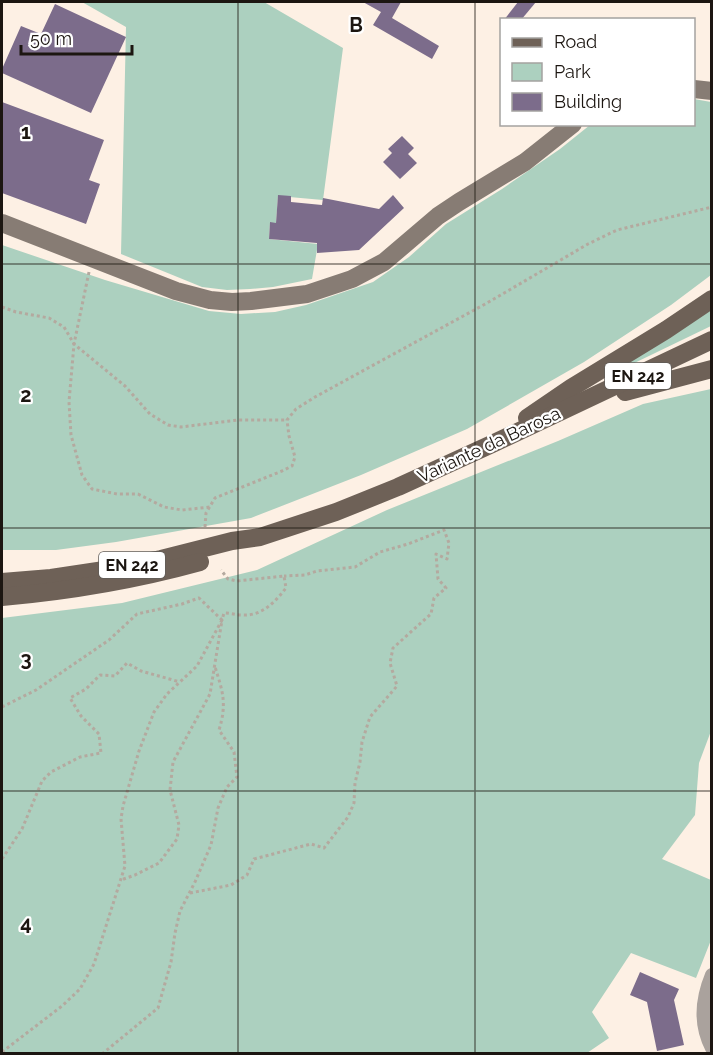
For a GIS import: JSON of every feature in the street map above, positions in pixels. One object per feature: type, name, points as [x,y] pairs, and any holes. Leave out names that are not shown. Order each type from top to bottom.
[{"type":"main road","points":[[695,89],[711,91]]},
{"type":"main road","points":[[2,223],[176,291],[210,300],[251,301],[307,294],[352,279],[384,262],[438,216],[525,162],[570,126]]},
{"type":"main road","points":[[492,444],[572,388],[647,343],[711,299]]},
{"type":"main road","name":"Variante da Barosa","points":[[2,582],[51,578],[111,569],[186,554],[232,541],[260,537],[336,512],[398,487],[564,411],[711,340]]},
{"type":"main road","points":[[564,411],[650,384],[711,369]]},
{"type":"main road","name":"Variante da Barosa","points":[[2,597],[100,585],[141,577],[237,550],[260,537]]},
{"type":"street","points":[[711,975],[704,1004],[704,1023],[711,1048]]},
{"type":"path","points":[[205,527],[206,513],[215,498],[292,466],[295,457],[287,420],[296,409],[588,244],[618,230],[711,207]]},
{"type":"path","points":[[91,259],[74,344],[69,402],[70,435],[82,475],[92,489],[117,494],[138,494],[164,507],[182,510],[210,507]]},
{"type":"path","points":[[2,307],[49,318],[64,327],[74,344],[125,386],[150,414],[168,425],[181,427],[238,420],[287,420]]},
{"type":"path","points":[[190,893],[231,885],[247,875],[255,859],[311,844],[324,848],[348,817],[354,803],[362,742],[370,717],[397,686],[390,663],[393,648],[431,614],[434,598],[446,588],[438,579],[436,554],[447,559],[449,543],[444,531],[380,552],[354,567],[317,571],[305,575],[237,580],[228,579],[221,570]]},
{"type":"path","points":[[121,880],[159,863],[177,839],[179,825],[170,790],[173,762],[210,694],[224,613],[254,614],[269,607],[286,588],[284,576]]},
{"type":"path","points":[[2,707],[36,690],[72,666],[109,640],[137,614],[199,598],[222,620]]},
{"type":"path","points":[[2,1052],[62,1006],[80,989],[94,964],[125,866],[121,819],[139,751],[154,712],[167,694],[197,666],[222,620]]},
{"type":"path","points":[[2,859],[22,829],[42,781],[51,772],[80,757],[101,753],[99,734],[81,716],[70,698],[86,689],[100,675],[116,676],[127,663],[141,671],[180,682]]},
{"type":"path","points":[[102,1053],[158,1008],[171,962],[180,911],[211,845],[218,808],[227,787],[237,777],[234,752],[219,730],[224,713],[222,690],[215,665]]},
{"type":"green space","points":[[82,2],[264,2],[343,48],[323,200],[278,196],[276,223],[270,223],[269,239],[318,244],[312,279],[250,289],[227,290],[202,287],[121,254],[126,27]]},
{"type":"green space","points":[[695,99],[711,102],[711,275],[671,305],[584,362],[467,429],[361,475],[251,518],[116,542],[56,550],[2,550],[2,245],[105,280],[209,311],[241,314],[275,312],[306,305],[373,282],[409,257],[446,224],[560,149],[589,126],[695,126]]},
{"type":"green space","points":[[711,306],[711,326],[622,369],[619,366]]},
{"type":"green space","points":[[711,389],[711,731],[699,763],[695,815],[662,859],[711,880],[711,940],[696,978],[631,953],[592,1012],[609,1038],[587,1053],[2,1053],[2,618],[122,603],[257,570],[387,510],[643,404]]},
{"type":"building","points":[[363,2],[401,2],[392,18],[439,46],[432,59],[373,25],[381,12]]},
{"type":"building","points":[[518,2],[536,2],[523,18],[506,18]]},
{"type":"building","points":[[55,4],[126,37],[91,113],[2,73],[21,26],[41,34]]},
{"type":"building","points":[[2,102],[104,140],[89,180],[100,184],[86,224],[2,193]]},
{"type":"building","points":[[402,136],[414,148],[408,154],[417,163],[400,179],[383,162],[392,153],[388,149]]},
{"type":"building","points":[[278,195],[291,196],[291,202],[322,205],[323,198],[379,209],[393,195],[404,208],[359,250],[317,253],[317,243],[269,239],[270,222],[276,223]]},
{"type":"building","points":[[640,972],[679,989],[674,1000],[684,1045],[657,1051],[647,1002],[630,995]]}]
